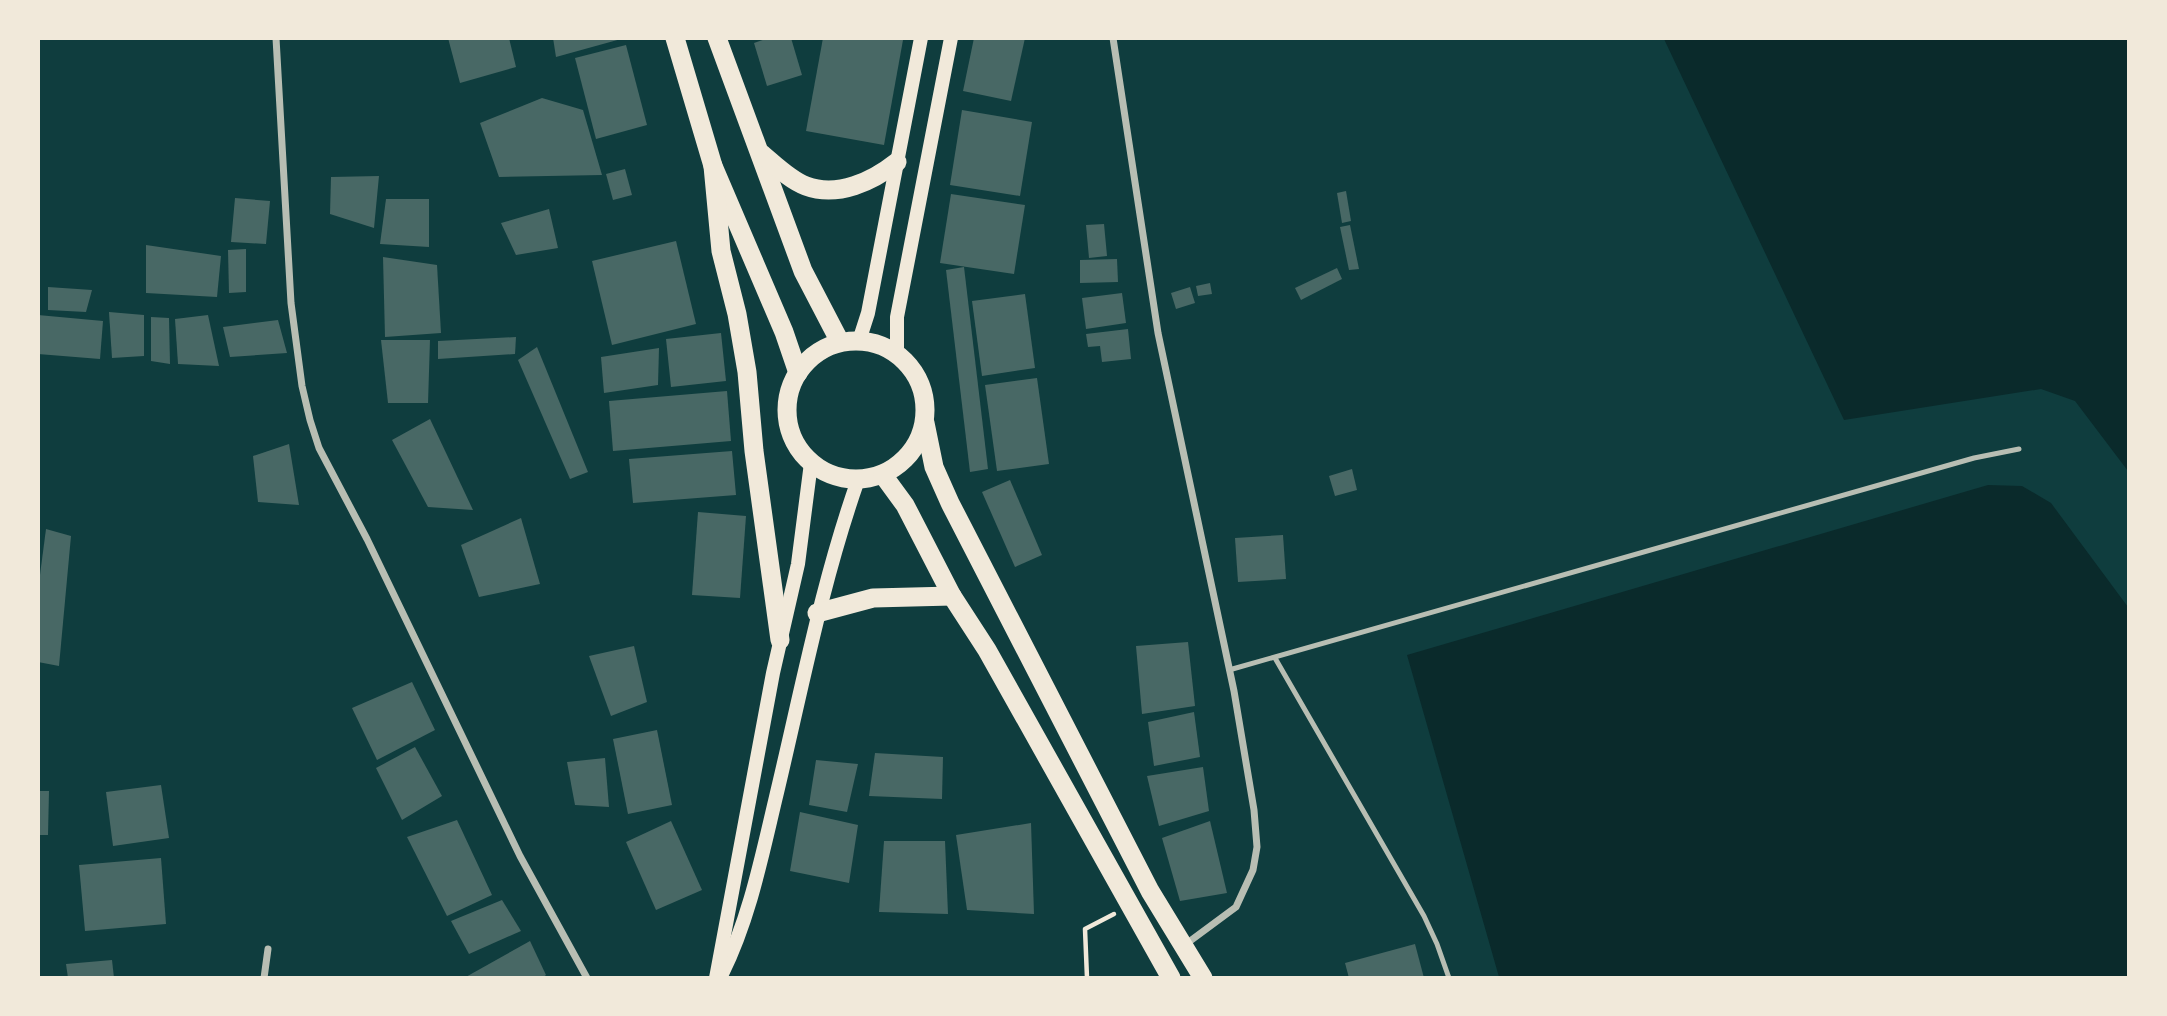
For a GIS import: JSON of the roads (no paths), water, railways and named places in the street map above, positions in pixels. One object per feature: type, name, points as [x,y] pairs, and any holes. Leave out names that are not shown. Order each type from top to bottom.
[{"type":"highway","points":[[675,38],[713,166],[784,332],[798,373]]},
{"type":"highway","points":[[717,38],[803,271],[850,342]]},
{"type":"highway","points":[[760,152],[785,173],[807,186],[835,190],[861,184],[881,175],[897,162]]},
{"type":"highway","points":[[713,166],[721,251],[737,314],[747,372],[754,451],[780,640]]},
{"type":"highway","points":[[925,423],[911,454],[883,475],[858,480],[833,476],[811,463],[795,444],[788,420],[789,396],[798,373],[816,354],[850,342],[878,344],[897,353],[915,372],[925,396],[925,423],[934,467],[950,503],[1150,891],[1203,978]]},
{"type":"highway","points":[[883,475],[905,505],[953,596],[987,650],[1171,978]]},
{"type":"highway","points":[[817,614],[873,598],[953,596]]},
{"type":"highway","points":[[1130,905],[1150,891]]},
{"type":"main road","points":[[850,342],[868,313],[920,38]]},
{"type":"main road","points":[[897,353],[897,317],[901,291],[951,38]]},
{"type":"main road","points":[[718,978],[780,640],[798,564],[811,463]]},
{"type":"main road","points":[[718,978],[737,944],[755,882],[817,614],[858,480]]},
{"type":"street","points":[[276,38],[291,303],[302,386],[310,421],[319,448],[367,539],[520,856],[587,978]]},
{"type":"street","points":[[1113,38],[1158,333],[1229,670],[1254,810],[1257,848],[1253,870],[1236,907],[1184,946]]},
{"type":"street","points":[[264,978],[268,949]]},
{"type":"lane","points":[[1229,670],[1974,458],[2019,449]]},
{"type":"lane","points":[[1275,658],[1424,916],[1449,978]]},
{"type":"water","points":[[1664,39],[2128,39],[2128,471],[2075,401],[2041,389],[1844,420]]},
{"type":"water","points":[[1988,485],[2022,486],[2051,503],[2128,607],[2128,977],[1499,977],[1407,655]]}]
